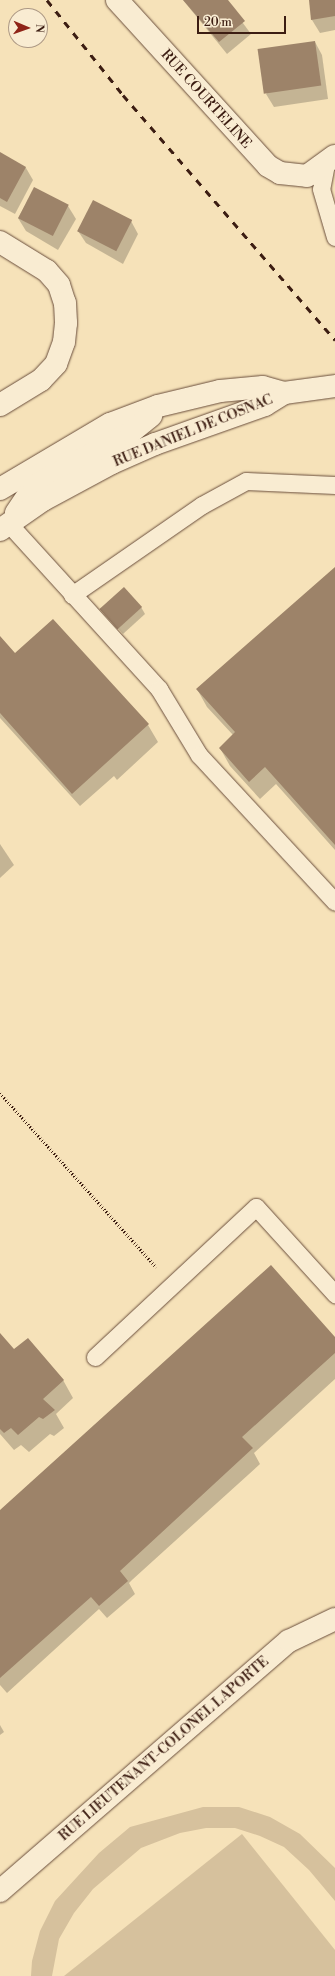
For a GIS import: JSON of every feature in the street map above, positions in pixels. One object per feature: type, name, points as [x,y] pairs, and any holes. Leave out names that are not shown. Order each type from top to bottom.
[{"type":"street","name":"RUE COURTELINE","points":[[117,0],[268,166],[280,173],[308,176],[330,160]]},
{"type":"street","points":[[0,242],[51,276],[58,285],[65,303],[66,323],[64,342],[56,364],[42,380],[0,405]]},
{"type":"street","name":"RUE DANIEL DE COSNAC","points":[[0,489],[110,424],[166,404],[220,391],[263,387],[284,393],[335,386]]},
{"type":"street","name":"RUE DANIEL DE COSNAC","points":[[5,527],[43,500],[112,463],[155,444],[265,405],[284,393]]},
{"type":"street","points":[[5,527],[34,486],[131,432],[166,404]]},
{"type":"street","name":"RUE LIEUTENANT-COLONEL LAPORTE","points":[[0,1891],[289,1641],[335,1619]]},
{"type":"lane","points":[[330,160],[321,189],[335,237]]},
{"type":"lane","points":[[72,595],[202,505],[246,481],[335,485]]},
{"type":"lane","points":[[5,527],[72,595],[159,689],[199,755],[335,902]]},
{"type":"lane","points":[[95,1357],[256,1207],[335,1294]]},
{"type":"path","points":[[0,1093],[172,1285]]},
{"type":"shaded area","points":[[203,1807],[239,1807],[270,1817],[300,1834],[335,1868],[335,1901],[309,1870],[284,1847],[260,1836],[235,1828],[206,1828],[180,1833],[141,1848],[93,1889],[74,1913],[59,1939],[52,1976],[31,1976],[32,1961],[40,1931],[55,1901],[99,1853],[130,1827]]},
{"type":"shaded area","points":[[242,1834],[335,1950],[335,1976],[64,1976]]},
{"type":"building","points":[[183,0],[228,0],[245,21],[219,42]]},
{"type":"building","points":[[309,0],[335,0],[335,16],[311,20]]},
{"type":"building","points":[[315,41],[321,86],[264,94],[258,49]]},
{"type":"building","points":[[0,152],[26,167],[7,202],[0,198]]},
{"type":"building","points":[[34,187],[69,205],[53,236],[18,218]]},
{"type":"building","points":[[93,200],[132,220],[116,251],[77,231]]},
{"type":"building","points":[[335,567],[335,845],[265,767],[249,782],[219,748],[235,732],[196,689]]},
{"type":"building","points":[[124,587],[142,607],[118,629],[99,609]]},
{"type":"building","points":[[53,619],[149,724],[72,794],[0,713],[0,636],[15,653]]},
{"type":"building","points":[[271,1265],[335,1337],[335,1353],[242,1437],[253,1448],[120,1571],[128,1581],[99,1606],[91,1597],[0,1678],[0,1510]]},
{"type":"building","points":[[0,1333],[14,1349],[28,1338],[64,1380],[43,1399],[55,1410],[43,1419],[39,1417],[18,1435],[11,1428],[4,1433],[0,1429]]},
{"type":"railway","points":[[47,0],[123,95],[335,340]]}]
